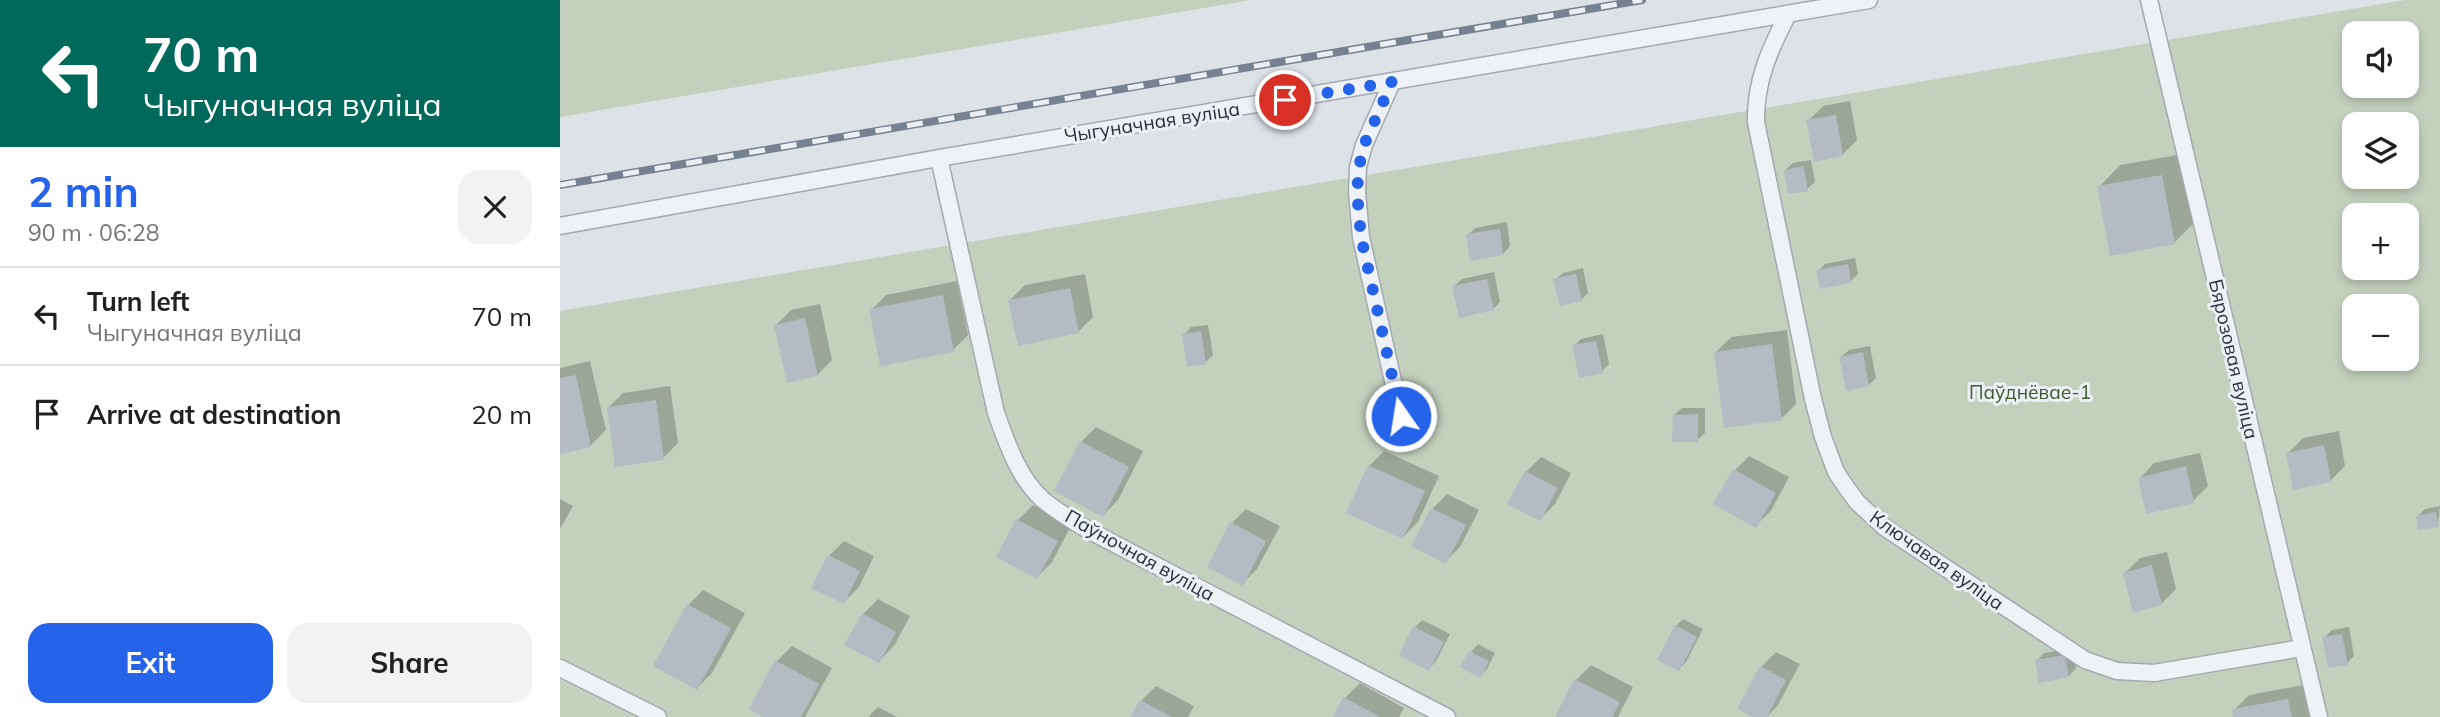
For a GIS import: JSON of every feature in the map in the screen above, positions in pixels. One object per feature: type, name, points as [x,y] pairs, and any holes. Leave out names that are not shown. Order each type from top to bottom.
[{"type":"lane","name":"Чыгуначная вуліца","points":[[560,226],[939,158],[1869,0]]},
{"type":"lane","name":"Бярозовая вуліца","points":[[2149,0],[2319,717]]},
{"type":"lane","name":"Ключавая вуліца","points":[[1788,14],[1758,83],[1756,122],[1817,418],[1836,472],[1857,502],[1884,527],[2068,649],[2102,667],[2154,673],[2302,648]]},
{"type":"lane","points":[[1392,82],[1364,145],[1357,192],[1361,237],[1401,416]]},
{"type":"lane","name":"Паўночная вуліца","points":[[939,158],[996,413],[1007,445],[1023,476],[1041,498],[1088,530],[1447,717]]},
{"type":"lane","points":[[560,668],[658,717]]},
{"type":"green space","points":[[560,0],[1251,0],[560,117]]},
{"type":"green space","name":"Паўднёвае-1","points":[[2405,0],[2440,0],[2440,717],[560,717],[560,311]]},
{"type":"building","points":[[1836,115],[1843,156],[1814,162],[1806,120]]},
{"type":"building","points":[[1804,166],[1808,191],[1788,194],[1784,170]]},
{"type":"building","points":[[2162,175],[2175,244],[2110,256],[2097,186]]},
{"type":"building","points":[[1500,229],[1503,255],[1470,261],[1466,234]]},
{"type":"building","points":[[1848,264],[1851,283],[1820,289],[1816,270]]},
{"type":"building","points":[[1576,274],[1582,301],[1560,306],[1553,279]]},
{"type":"building","points":[[1487,279],[1494,310],[1459,318],[1452,286]]},
{"type":"building","points":[[1070,288],[1079,333],[1018,346],[1008,300]]},
{"type":"building","points":[[943,295],[954,352],[880,366],[869,309]]},
{"type":"building","points":[[805,318],[818,376],[787,383],[774,325]]},
{"type":"building","points":[[1201,331],[1206,364],[1187,367],[1182,334]]},
{"type":"building","points":[[1596,341],[1603,373],[1579,378],[1572,345]]},
{"type":"building","points":[[1772,344],[1782,420],[1724,428],[1714,352]]},
{"type":"building","points":[[1863,352],[1869,386],[1846,391],[1839,357]]},
{"type":"building","points":[[576,375],[591,447],[560,454],[560,378]]},
{"type":"building","points":[[656,400],[664,460],[615,467],[607,407]]},
{"type":"building","points":[[1698,414],[1698,442],[1672,442],[1673,415]]},
{"type":"building","points":[[1080,441],[1129,467],[1103,517],[1054,491]]},
{"type":"building","points":[[2324,445],[2331,482],[2293,490],[2286,453]]},
{"type":"building","points":[[1368,465],[1425,491],[1403,539],[1346,513]]},
{"type":"building","points":[[2186,466],[2194,503],[2146,514],[2138,478]]},
{"type":"building","points":[[1733,469],[1776,493],[1756,528],[1713,504]]},
{"type":"building","points":[[1525,471],[1558,488],[1540,521],[1507,504]]},
{"type":"building","points":[[1431,508],[1466,525],[1446,564],[1411,546]]},
{"type":"building","points":[[2436,512],[2439,527],[2418,530],[2416,516]]},
{"type":"building","points":[[1016,519],[1058,541],[1037,579],[996,557]]},
{"type":"building","points":[[1230,522],[1266,541],[1243,586],[1207,567]]},
{"type":"building","points":[[828,555],[860,571],[844,604],[811,588]]},
{"type":"building","points":[[2152,565],[2162,605],[2133,613],[2123,573]]},
{"type":"building","points":[[687,604],[731,628],[697,690],[653,666]]},
{"type":"building","points":[[862,613],[896,632],[879,663],[844,645]]},
{"type":"building","points":[[1675,625],[1697,637],[1679,671],[1657,660]]},
{"type":"building","points":[[1413,626],[1444,642],[1429,671],[1399,655]]},
{"type":"building","points":[[2342,634],[2348,665],[2328,668],[2322,637]]},
{"type":"building","points":[[1469,651],[1489,661],[1480,678],[1460,667]]},
{"type":"building","points":[[2065,655],[2069,677],[2039,683],[2035,660]]},
{"type":"building","points":[[775,660],[819,684],[801,717],[763,717],[749,709]]},
{"type":"building","points":[[1760,666],[1786,680],[1767,717],[1753,717],[1737,709]]},
{"type":"building","points":[[1574,679],[1620,702],[1612,717],[1555,717]]},
{"type":"building","points":[[1343,697],[1380,717],[1333,717]]},
{"type":"building","points":[[2288,699],[2292,717],[2233,717],[2232,709]]},
{"type":"building","points":[[1140,700],[1172,717],[1130,717]]},
{"type":"railway","points":[[560,185],[1642,0]]},
{"type":"route","points":[[1285,100],[1392,82],[1364,145],[1359,167],[1357,215],[1401,416]]}]
